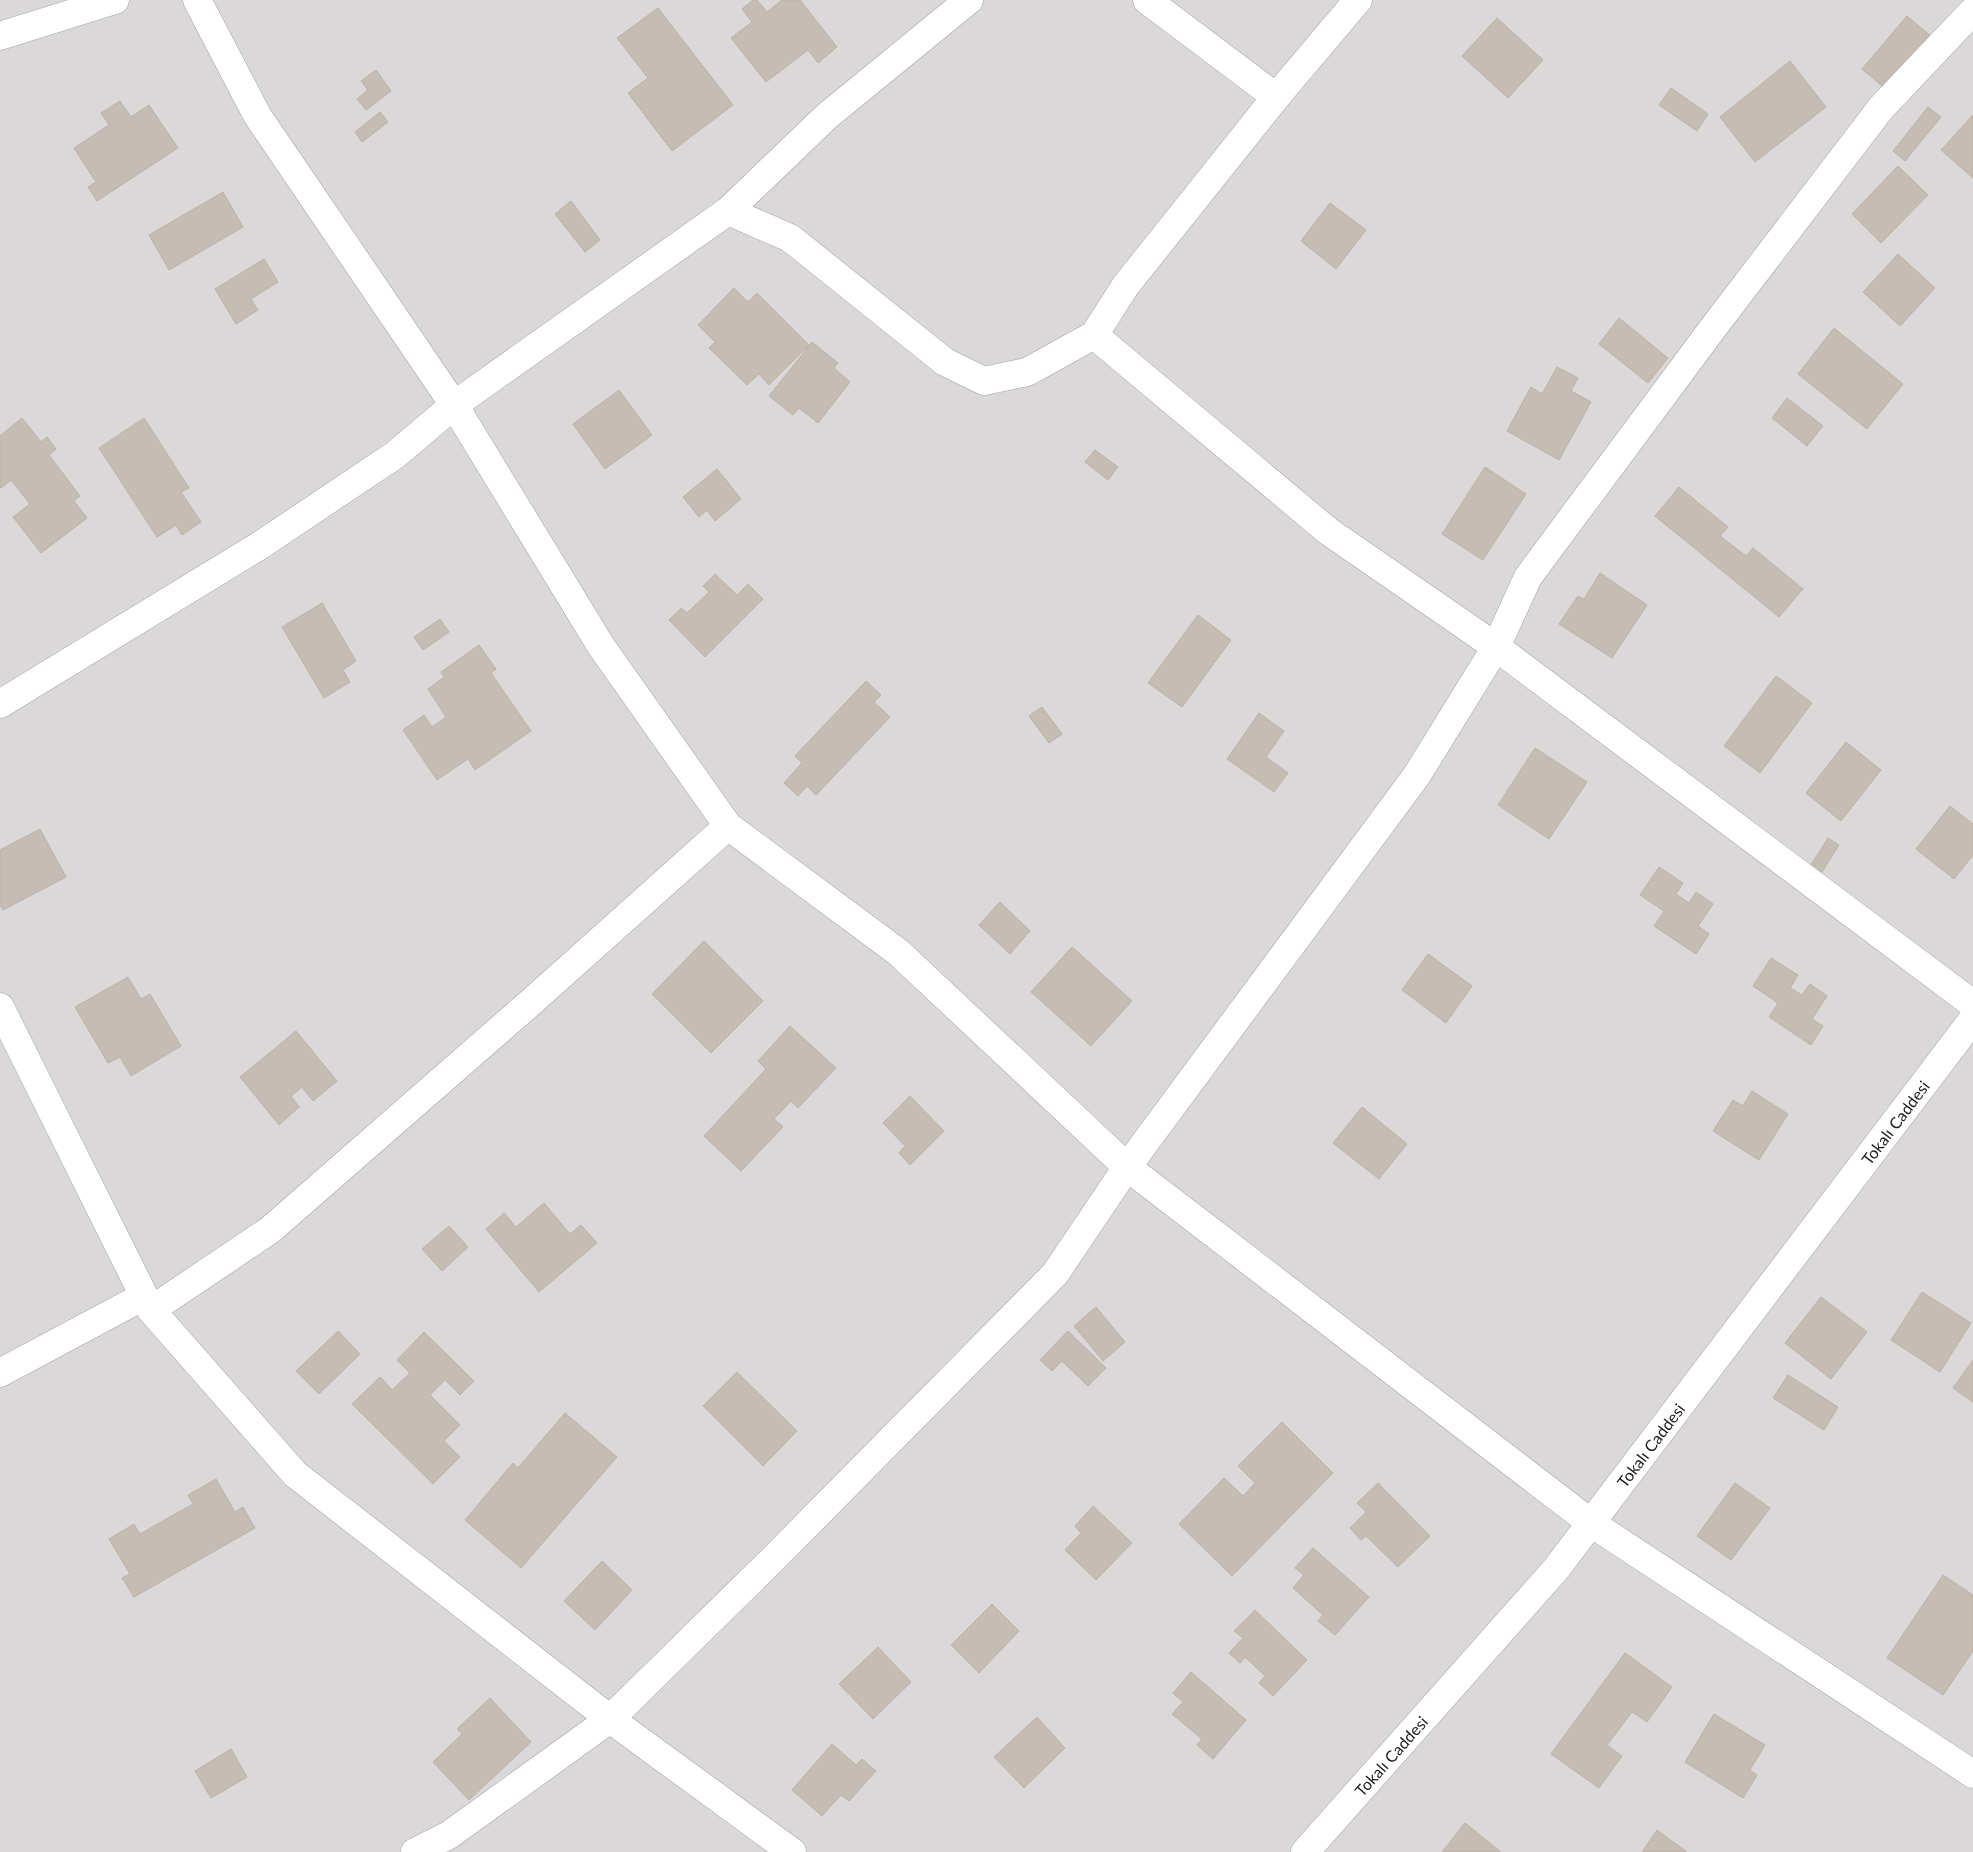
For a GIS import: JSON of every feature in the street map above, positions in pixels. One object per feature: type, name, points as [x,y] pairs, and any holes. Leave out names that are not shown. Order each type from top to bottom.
[{"type":"street","points":[[0,36],[116,0]]},
{"type":"street","points":[[196,0],[257,115],[454,405],[601,646],[728,826],[898,952],[1127,1166],[1591,1523],[1973,1774]]},
{"type":"street","points":[[0,704],[267,541],[396,455],[454,405],[728,211],[827,116],[969,0]]},
{"type":"street","points":[[1146,0],[1276,97]]},
{"type":"street","points":[[728,211],[790,238],[945,362],[984,381],[1027,372],[1094,334],[1126,285],[1276,97],[1358,0]]},
{"type":"street","points":[[416,1852],[449,1835],[610,1719],[776,1556],[1055,1274],[1127,1166],[1417,775],[1496,647],[1528,576],[1713,328],[1881,108],[1973,11]]},
{"type":"street","points":[[1094,334],[1328,531],[1496,647],[1973,1004]]},
{"type":"street","points":[[0,1373],[147,1303],[270,1230],[530,1003],[728,826]]},
{"type":"street","points":[[0,1007],[147,1303],[294,1474],[610,1719],[792,1852]]},
{"type":"street","name":"Tokalı Caddesi","points":[[1305,1852],[1556,1569],[1973,1019]]},
{"type":"shaded area","points":[[0,0],[1973,0],[1973,1852],[0,1852]]},
{"type":"building","points":[[753,0],[757,0],[767,12],[782,0],[800,0],[837,47],[818,63],[808,50],[766,82],[731,38],[752,22],[742,9]]},
{"type":"building","points":[[658,8],[733,105],[672,151],[628,93],[648,78],[617,38]]},
{"type":"building","points":[[1907,16],[1932,37],[1887,90],[1862,69]]},
{"type":"building","points":[[1497,18],[1543,60],[1508,98],[1462,56]]},
{"type":"building","points":[[1790,61],[1826,107],[1755,162],[1720,117]]},
{"type":"building","points":[[376,70],[391,91],[366,110],[357,99],[368,90],[361,81]]},
{"type":"building","points":[[1671,88],[1708,114],[1697,131],[1659,105]]},
{"type":"building","points":[[120,101],[131,117],[149,105],[178,148],[97,201],[88,187],[96,182],[74,148],[109,125],[101,113]]},
{"type":"building","points":[[1928,107],[1941,117],[1905,161],[1893,151]]},
{"type":"building","points":[[380,112],[388,122],[362,142],[355,132]]},
{"type":"building","points":[[1973,115],[1973,178],[1941,150]]},
{"type":"building","points":[[1898,166],[1928,195],[1881,243],[1852,214]]},
{"type":"building","points":[[223,192],[243,227],[169,270],[149,235]]},
{"type":"building","points":[[571,201],[600,240],[585,252],[555,214]]},
{"type":"building","points":[[1330,203],[1366,230],[1336,269],[1301,241]]},
{"type":"building","points":[[1898,254],[1935,288],[1900,326],[1863,292]]},
{"type":"building","points":[[264,259],[278,282],[251,299],[258,310],[236,324],[215,289]]},
{"type":"building","points":[[734,288],[748,302],[757,293],[809,345],[769,385],[759,374],[747,385],[709,348],[715,342],[698,325]]},
{"type":"building","points":[[1619,318],[1668,358],[1648,383],[1599,344]]},
{"type":"building","points":[[1834,328],[1903,384],[1867,429],[1798,374]]},
{"type":"building","points":[[812,342],[838,363],[834,368],[850,382],[818,423],[799,408],[793,415],[769,396]]},
{"type":"building","points":[[1557,367],[1578,378],[1571,391],[1591,402],[1559,460],[1507,431],[1531,387],[1542,394]]},
{"type":"building","points":[[619,390],[652,435],[605,469],[573,424]]},
{"type":"building","points":[[1787,398],[1823,426],[1807,446],[1772,418]]},
{"type":"building","points":[[22,418],[41,442],[47,437],[56,449],[49,455],[80,496],[74,501],[87,518],[41,553],[13,517],[30,504],[11,480],[0,487],[0,436]]},
{"type":"building","points":[[144,418],[189,488],[181,492],[201,522],[182,535],[176,525],[157,537],[99,448]]},
{"type":"building","points":[[1095,450],[1118,467],[1108,480],[1085,462]]},
{"type":"building","points":[[1485,467],[1526,494],[1483,560],[1442,534]]},
{"type":"building","points":[[717,469],[741,499],[715,521],[707,510],[699,517],[683,497]]},
{"type":"building","points":[[1679,487],[1728,527],[1720,536],[1746,556],[1753,548],[1803,589],[1779,617],[1655,516]]},
{"type":"building","points":[[1600,573],[1647,605],[1612,658],[1559,624],[1578,596],[1584,599]]},
{"type":"building","points":[[715,574],[737,595],[748,584],[763,599],[705,657],[669,620],[681,608],[687,613],[709,592],[703,586]]},
{"type":"building","points":[[322,603],[356,661],[343,670],[350,682],[324,698],[282,627]]},
{"type":"building","points":[[1198,615],[1231,640],[1182,707],[1148,683]]},
{"type":"building","points":[[440,619],[449,632],[423,650],[414,637]]},
{"type":"building","points":[[479,645],[496,669],[491,673],[531,731],[475,770],[468,759],[437,780],[403,730],[424,715],[432,727],[446,717],[428,689],[444,677],[441,672]]},
{"type":"building","points":[[1776,676],[1812,703],[1760,773],[1724,746]]},
{"type":"building","points":[[866,681],[881,695],[874,702],[890,717],[816,795],[807,786],[798,796],[784,783],[802,763],[795,756]]},
{"type":"building","points":[[1042,707],[1062,734],[1049,743],[1029,716]]},
{"type":"building","points":[[1259,713],[1284,731],[1266,757],[1288,773],[1274,792],[1227,759]]},
{"type":"building","points":[[1846,742],[1881,770],[1841,821],[1806,793]]},
{"type":"building","points":[[1535,748],[1587,782],[1549,839],[1498,805]]},
{"type":"building","points":[[1950,806],[1973,824],[1973,855],[1954,879],[1916,849]]},
{"type":"building","points":[[40,829],[66,877],[3,910],[0,905],[0,850]]},
{"type":"building","points":[[1828,838],[1839,845],[1820,875],[1809,868]]},
{"type":"building","points":[[1659,867],[1683,883],[1676,894],[1689,903],[1696,892],[1713,904],[1698,926],[1709,934],[1696,954],[1654,926],[1664,911],[1640,895]]},
{"type":"building","points":[[1000,902],[1030,931],[1010,954],[979,925]]},
{"type":"building","points":[[704,941],[763,1001],[711,1053],[652,994]]},
{"type":"building","points":[[1072,947],[1132,1001],[1091,1046],[1031,992]]},
{"type":"building","points":[[1428,954],[1472,986],[1446,1023],[1402,990]]},
{"type":"building","points":[[1771,958],[1798,975],[1790,988],[1802,995],[1810,984],[1827,996],[1812,1019],[1823,1026],[1811,1045],[1769,1017],[1778,1003],[1753,986]]},
{"type":"building","points":[[128,977],[141,999],[150,994],[181,1046],[131,1076],[120,1057],[108,1063],[75,1007]]},
{"type":"building","points":[[790,1026],[836,1068],[798,1108],[791,1101],[774,1119],[783,1127],[741,1171],[704,1136],[766,1069],[758,1061]]},
{"type":"building","points":[[296,1031],[337,1081],[313,1101],[302,1087],[291,1096],[299,1107],[279,1125],[240,1077]]},
{"type":"building","points":[[1752,1091],[1788,1114],[1759,1160],[1713,1131],[1733,1100],[1743,1106]]},
{"type":"building","points":[[910,1096],[944,1131],[910,1165],[899,1153],[905,1146],[883,1123]]},
{"type":"building","points":[[1362,1107],[1407,1144],[1379,1179],[1333,1143]]},
{"type":"building","points":[[544,1203],[570,1234],[581,1225],[597,1243],[539,1292],[486,1229],[504,1213],[516,1227]]},
{"type":"building","points":[[449,1226],[468,1247],[442,1271],[422,1249]]},
{"type":"building","points":[[1922,1292],[1971,1323],[1940,1372],[1891,1340]]},
{"type":"building","points":[[1821,1297],[1867,1332],[1831,1379],[1785,1343]]},
{"type":"building","points":[[1096,1307],[1125,1342],[1103,1361],[1074,1326]]},
{"type":"building","points":[[338,1331],[360,1354],[319,1394],[296,1371]]},
{"type":"building","points":[[1068,1331],[1106,1368],[1088,1386],[1062,1361],[1052,1371],[1040,1360]]},
{"type":"building","points":[[424,1332],[474,1381],[460,1395],[445,1380],[430,1395],[460,1425],[444,1441],[460,1457],[433,1484],[352,1404],[380,1377],[392,1390],[410,1373],[397,1360]]},
{"type":"building","points":[[1973,1360],[1973,1402],[1953,1388]]},
{"type":"building","points":[[737,1372],[797,1431],[763,1466],[703,1406]]},
{"type":"building","points":[[1788,1375],[1838,1407],[1824,1430],[1773,1398]]},
{"type":"building","points":[[565,1413],[617,1457],[521,1568],[465,1520],[513,1463],[518,1468]]},
{"type":"building","points":[[1282,1422],[1333,1473],[1232,1576],[1179,1524],[1224,1478],[1243,1496],[1255,1483],[1238,1466]]},
{"type":"building","points":[[216,1479],[235,1512],[243,1507],[255,1528],[134,1597],[122,1578],[130,1574],[109,1539],[134,1524],[140,1534],[193,1504],[188,1495]]},
{"type":"building","points":[[1378,1483],[1430,1536],[1398,1567],[1366,1536],[1361,1540],[1350,1528],[1366,1512],[1357,1503]]},
{"type":"building","points":[[1735,1483],[1770,1508],[1731,1560],[1697,1536]]},
{"type":"building","points":[[1093,1506],[1132,1543],[1096,1580],[1065,1550],[1081,1533],[1075,1526]]},
{"type":"building","points":[[1313,1548],[1369,1597],[1335,1635],[1318,1621],[1323,1615],[1293,1588],[1304,1575],[1295,1568]]},
{"type":"building","points":[[602,1561],[632,1590],[595,1630],[564,1601]]},
{"type":"building","points":[[1943,1575],[1973,1595],[1973,1651],[1943,1695],[1887,1658]]},
{"type":"building","points":[[992,1604],[1019,1631],[979,1673],[951,1645]]},
{"type":"building","points":[[1255,1610],[1307,1660],[1273,1696],[1259,1683],[1265,1676],[1245,1657],[1240,1663],[1229,1653],[1243,1638],[1234,1631]]},
{"type":"building","points":[[878,1647],[911,1682],[873,1719],[839,1684]]},
{"type":"building","points":[[1625,1653],[1672,1687],[1647,1722],[1632,1712],[1607,1745],[1622,1756],[1599,1788],[1551,1754]]},
{"type":"building","points":[[1191,1672],[1246,1720],[1213,1759],[1197,1745],[1202,1739],[1172,1714],[1183,1702],[1173,1693]]},
{"type":"building","points":[[490,1698],[531,1742],[469,1800],[433,1762],[462,1734],[457,1729]]},
{"type":"building","points":[[1714,1714],[1765,1745],[1750,1770],[1757,1775],[1743,1798],[1685,1762]]},
{"type":"building","points":[[1037,1717],[1065,1748],[1024,1788],[994,1757]]},
{"type":"building","points":[[832,1744],[856,1765],[862,1759],[876,1771],[849,1801],[841,1795],[822,1816],[792,1790]]},
{"type":"building","points":[[231,1749],[247,1777],[211,1798],[195,1771]]},
{"type":"building","points":[[1465,1823],[1501,1852],[1442,1852]]},
{"type":"building","points":[[1657,1830],[1687,1852],[1642,1852]]}]
